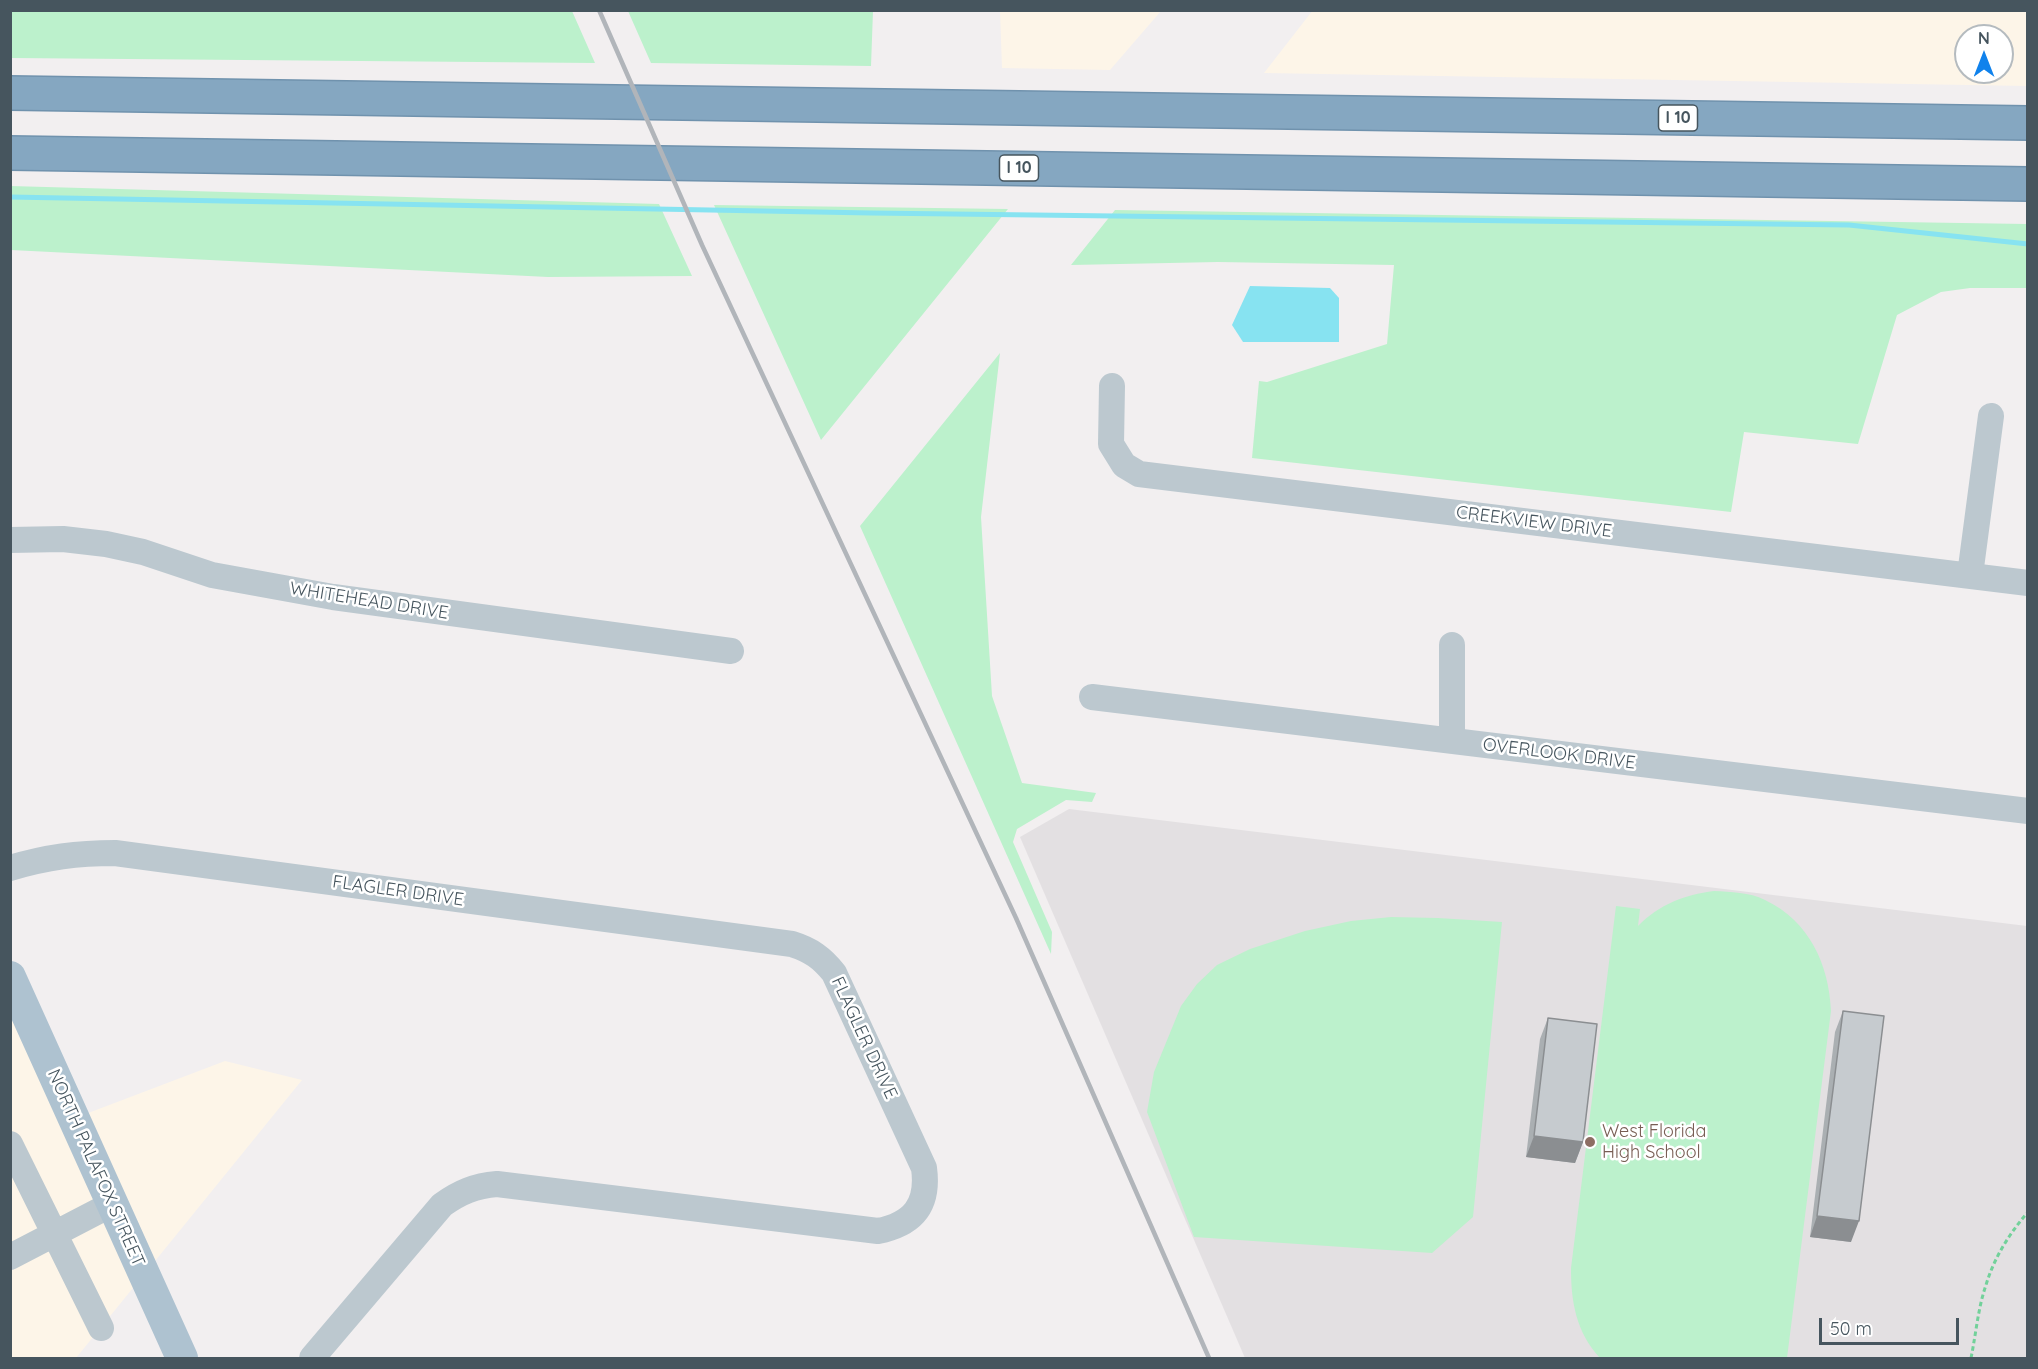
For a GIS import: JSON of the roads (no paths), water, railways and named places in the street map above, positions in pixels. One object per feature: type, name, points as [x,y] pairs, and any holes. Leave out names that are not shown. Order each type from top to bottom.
[{"type":"highway","name":"I 10","points":[[10,93],[2028,123]]},
{"type":"highway","name":"I 10","points":[[10,153],[2028,184]]},
{"type":"main road","name":"NORTH PALAFOX STREET","points":[[10,977],[182,1359]]},
{"type":"street","name":"CREEKVIEW DRIVE","points":[[1112,386],[1111,444],[1124,465],[1139,474],[2028,583]]},
{"type":"street","points":[[1970,575],[1991,416]]},
{"type":"street","name":"WHITEHEAD DRIVE","points":[[10,540],[63,539],[106,544],[142,552],[212,575],[333,597],[731,651]]},
{"type":"street","points":[[1452,645],[1452,741]]},
{"type":"street","name":"OVERLOOK DRIVE","points":[[1092,697],[2028,811]]},
{"type":"street","name":"FLAGLER DRIVE","points":[[10,868],[45,858],[81,853],[115,853],[792,944],[809,949],[824,960],[834,973],[924,1168],[926,1182],[923,1198],[916,1211],[906,1221],[894,1228],[878,1232],[497,1184],[478,1186],[457,1194],[442,1205],[312,1359]]},
{"type":"street","points":[[10,1144],[100,1328]]},
{"type":"street","points":[[10,1257],[112,1204]]},
{"type":"water","points":[[1250,286],[1330,288],[1339,298],[1339,342],[1243,342],[1232,325]]},
{"type":"waterway","points":[[10,197],[871,213],[1849,225],[2028,244]]},
{"type":"railway","points":[[599,10],[702,245],[1016,918],[1209,1358]]},
{"type":"place","name":"West Florida High School","points":[[1590,1142]]}]
